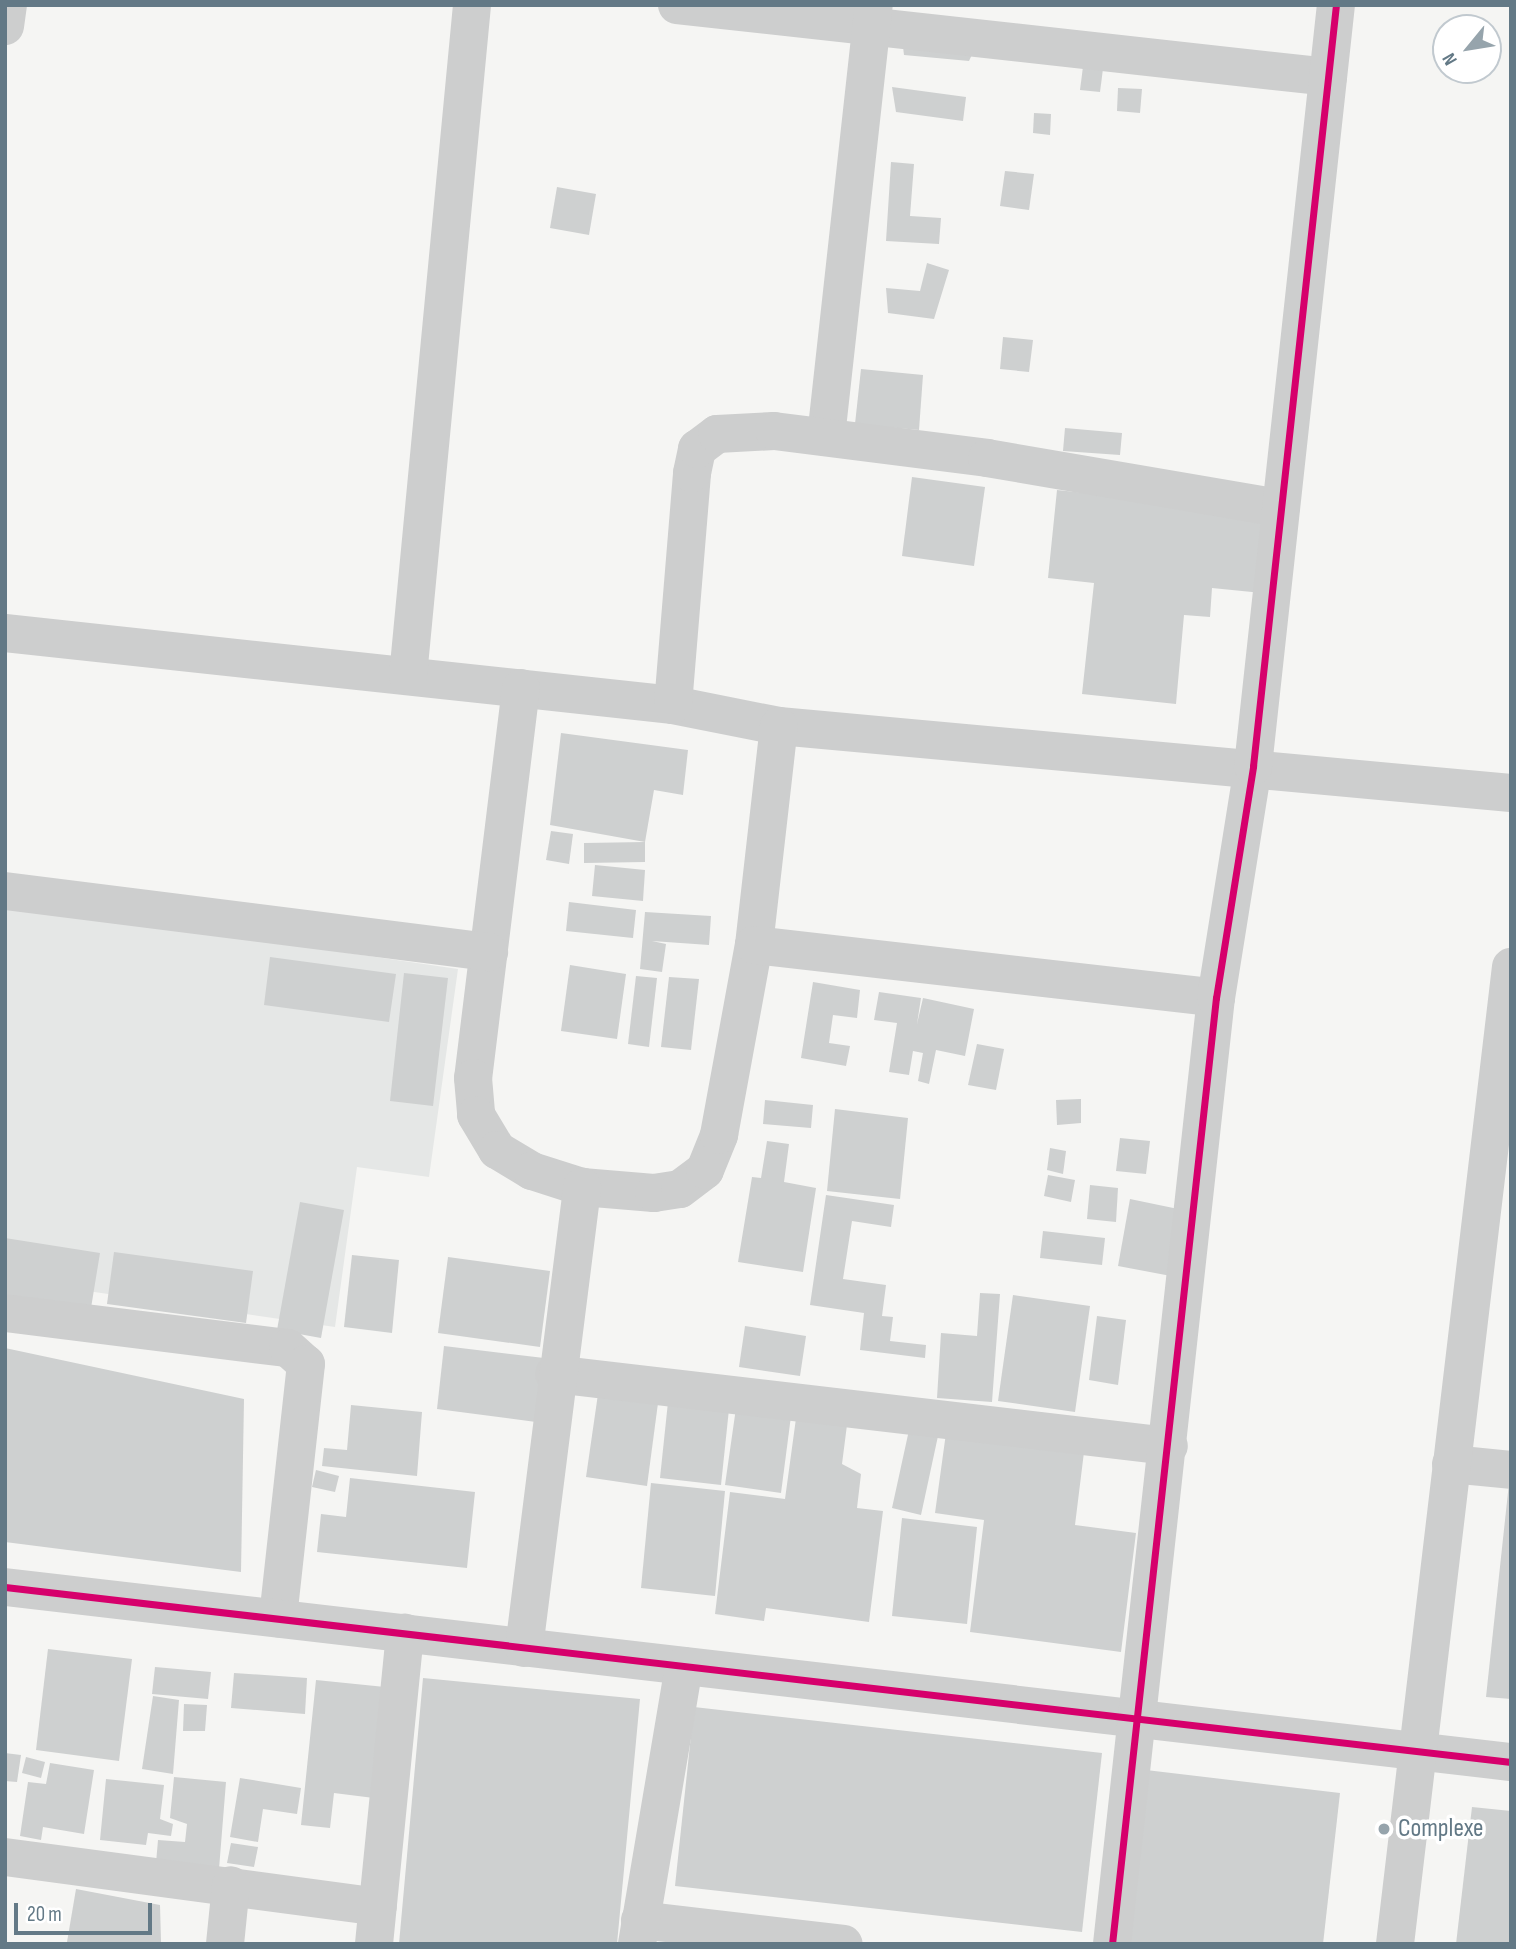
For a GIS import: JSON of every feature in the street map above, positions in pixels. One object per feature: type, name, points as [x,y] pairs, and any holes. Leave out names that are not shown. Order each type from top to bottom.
[{"type":"street","points":[[5,26],[8,5]]},
{"type":"street","points":[[408,676],[472,5]]},
{"type":"street","points":[[677,5],[874,14],[1328,78]]},
{"type":"street","points":[[1112,1944],[1140,1720],[1216,998],[1253,766],[1336,5]]},
{"type":"street","points":[[826,437],[874,14]]},
{"type":"street","points":[[673,705],[697,449],[717,434],[736,430],[826,437],[1281,508]]},
{"type":"street","points":[[5,633],[673,705],[779,726],[1253,766],[1511,793]]},
{"type":"street","points":[[521,688],[473,1077],[476,1115],[497,1150],[532,1171],[582,1187],[680,1189],[705,1170],[719,1135],[754,945],[779,726]]},
{"type":"street","points":[[5,891],[489,951]]},
{"type":"street","points":[[754,945],[1216,998]]},
{"type":"street","points":[[1395,1944],[1511,967]]},
{"type":"street","points":[[524,1648],[554,1374],[582,1187]]},
{"type":"street","points":[[5,1313],[288,1348],[306,1364],[278,1618]]},
{"type":"street","points":[[554,1374],[1169,1446]]},
{"type":"street","points":[[1451,1464],[1511,1470]]},
{"type":"street","points":[[5,1587],[1417,1754],[1511,1762]]},
{"type":"street","points":[[5,1857],[231,1885],[376,1925],[405,1633]]},
{"type":"street","points":[[684,1666],[638,1932],[844,1944]]},
{"type":"street","points":[[225,1944],[231,1885]]},
{"type":"shaded area","points":[[5,903],[458,969],[429,1177],[357,1167],[335,1327],[5,1279]]},
{"type":"building","points":[[902,38],[976,46],[969,61],[904,55]]},
{"type":"building","points":[[1084,59],[1104,61],[1100,92],[1080,90]]},
{"type":"building","points":[[892,87],[966,97],[963,121],[896,112]]},
{"type":"building","points":[[1118,88],[1142,89],[1140,113],[1117,111]]},
{"type":"building","points":[[1034,113],[1051,114],[1050,135],[1033,133]]},
{"type":"building","points":[[891,162],[914,164],[910,216],[941,218],[939,244],[886,241]]},
{"type":"building","points":[[1005,171],[1034,174],[1029,210],[1000,206]]},
{"type":"building","points":[[557,187],[596,194],[589,235],[550,228]]},
{"type":"building","points":[[927,263],[949,270],[934,319],[888,313],[886,288],[920,291]]},
{"type":"building","points":[[1003,337],[1033,340],[1029,372],[1000,369]]},
{"type":"building","points":[[861,369],[923,375],[919,430],[855,424]]},
{"type":"building","points":[[1065,428],[1122,433],[1120,455],[1063,451]]},
{"type":"building","points":[[912,477],[985,487],[974,566],[902,556]]},
{"type":"building","points":[[1057,490],[1271,513],[1262,593],[1212,588],[1210,617],[1184,615],[1176,704],[1082,694],[1094,583],[1048,578]]},
{"type":"building","points":[[561,733],[688,750],[683,795],[654,790],[645,842],[550,825]]},
{"type":"building","points":[[551,831],[573,834],[569,864],[546,860]]},
{"type":"building","points":[[645,842],[645,862],[584,863],[584,843]]},
{"type":"building","points":[[595,865],[645,870],[643,901],[592,896]]},
{"type":"building","points":[[569,902],[636,910],[633,938],[566,931]]},
{"type":"building","points":[[645,912],[711,916],[709,945],[652,941],[666,944],[662,972],[640,969]]},
{"type":"building","points":[[270,957],[396,974],[389,1022],[264,1005]]},
{"type":"building","points":[[570,965],[626,974],[617,1039],[561,1031]]},
{"type":"building","points":[[404,973],[448,978],[433,1106],[390,1101]]},
{"type":"building","points":[[636,976],[657,978],[649,1047],[628,1044]]},
{"type":"building","points":[[669,977],[699,979],[691,1050],[661,1047]]},
{"type":"building","points":[[813,982],[860,990],[857,1018],[833,1015],[829,1043],[850,1046],[846,1066],[801,1058]]},
{"type":"building","points":[[879,992],[921,998],[917,1024],[923,998],[974,1009],[965,1056],[936,1050],[929,1084],[918,1081],[923,1053],[913,1051],[909,1075],[889,1072],[897,1023],[874,1020]]},
{"type":"building","points":[[977,1044],[1004,1049],[996,1090],[968,1085]]},
{"type":"building","points":[[1081,1099],[1081,1123],[1057,1125],[1056,1100]]},
{"type":"building","points":[[765,1100],[813,1105],[811,1128],[763,1124]]},
{"type":"building","points":[[835,1109],[908,1118],[900,1199],[827,1191]]},
{"type":"building","points":[[1120,1138],[1150,1141],[1146,1174],[1116,1171]]},
{"type":"building","points":[[767,1141],[789,1144],[784,1182],[816,1188],[803,1272],[738,1262],[752,1177],[761,1178]]},
{"type":"building","points":[[1050,1148],[1066,1151],[1063,1174],[1047,1170]]},
{"type":"building","points":[[1048,1175],[1075,1180],[1071,1202],[1044,1196]]},
{"type":"building","points":[[1090,1185],[1118,1188],[1116,1222],[1087,1219]]},
{"type":"building","points":[[826,1195],[894,1205],[891,1227],[852,1221],[843,1279],[886,1285],[882,1316],[893,1317],[890,1341],[926,1345],[925,1358],[860,1350],[864,1313],[810,1305]]},
{"type":"building","points":[[1130,1199],[1183,1210],[1171,1276],[1118,1266]]},
{"type":"building","points":[[300,1202],[344,1210],[321,1338],[277,1330]]},
{"type":"building","points":[[1043,1231],[1105,1238],[1102,1265],[1040,1258]]},
{"type":"building","points":[[5,1238],[100,1253],[91,1308],[5,1295]]},
{"type":"building","points":[[114,1252],[253,1271],[246,1323],[107,1304]]},
{"type":"building","points":[[352,1255],[399,1260],[392,1333],[344,1327]]},
{"type":"building","points":[[448,1257],[550,1271],[540,1347],[438,1333]]},
{"type":"building","points":[[980,1293],[1000,1294],[992,1402],[937,1398],[941,1333],[977,1336]]},
{"type":"building","points":[[1013,1295],[1090,1306],[1075,1412],[998,1401]]},
{"type":"building","points":[[1097,1316],[1126,1320],[1118,1385],[1089,1380]]},
{"type":"building","points":[[745,1326],[806,1336],[800,1376],[739,1367]]},
{"type":"building","points":[[444,1346],[544,1358],[536,1422],[437,1409]]},
{"type":"building","points":[[5,1348],[244,1399],[241,1572],[5,1542]]},
{"type":"building","points":[[598,1394],[658,1403],[647,1486],[586,1477]]},
{"type":"building","points":[[668,1402],[729,1409],[721,1485],[660,1478]]},
{"type":"building","points":[[351,1405],[422,1412],[417,1476],[322,1466],[324,1448],[347,1450]]},
{"type":"building","points":[[736,1408],[791,1416],[781,1493],[725,1485]]},
{"type":"building","points":[[797,1411],[848,1417],[842,1464],[861,1474],[857,1508],[883,1511],[869,1622],[766,1608],[764,1621],[715,1614],[730,1492],[785,1499]]},
{"type":"building","points":[[909,1430],[938,1436],[921,1515],[892,1508]]},
{"type":"building","points":[[946,1433],[1084,1452],[1075,1525],[1136,1533],[1121,1652],[970,1632],[984,1520],[935,1513]]},
{"type":"building","points":[[316,1470],[339,1476],[335,1492],[312,1487]]},
{"type":"building","points":[[350,1478],[475,1492],[467,1568],[317,1552],[321,1514],[346,1517]]},
{"type":"building","points":[[651,1483],[725,1491],[715,1596],[641,1588]]},
{"type":"building","points":[[1511,1483],[1511,1699],[1486,1697]]},
{"type":"building","points":[[902,1518],[977,1527],[967,1624],[892,1616]]},
{"type":"building","points":[[48,1649],[132,1659],[119,1761],[36,1750]]},
{"type":"building","points":[[155,1667],[211,1672],[208,1699],[152,1694]]},
{"type":"building","points":[[234,1673],[307,1678],[305,1714],[231,1708]]},
{"type":"building","points":[[423,1678],[640,1699],[617,1944],[399,1944]]},
{"type":"building","points":[[316,1680],[385,1687],[374,1798],[334,1793],[330,1828],[301,1825]]},
{"type":"building","points":[[153,1696],[179,1700],[173,1774],[142,1769]]},
{"type":"building","points":[[184,1704],[207,1705],[205,1731],[183,1731]]},
{"type":"building","points":[[694,1707],[1102,1753],[1082,1932],[675,1886]]},
{"type":"building","points":[[5,1753],[21,1755],[17,1782],[5,1781]]},
{"type":"building","points":[[26,1757],[45,1762],[41,1778],[22,1773]]},
{"type":"building","points":[[50,1763],[94,1770],[84,1834],[43,1827],[41,1840],[20,1836],[28,1782],[46,1784]]},
{"type":"building","points":[[1146,1770],[1340,1793],[1323,1944],[1127,1944]]},
{"type":"building","points":[[174,1777],[226,1782],[219,1869],[156,1863],[158,1840],[185,1842],[187,1824],[170,1818]]},
{"type":"building","points":[[240,1778],[301,1788],[297,1814],[263,1809],[258,1842],[230,1837]]},
{"type":"building","points":[[106,1779],[164,1785],[160,1819],[173,1824],[171,1836],[148,1833],[146,1845],[100,1840]]},
{"type":"building","points":[[1472,1807],[1511,1811],[1511,1944],[1456,1944]]},
{"type":"building","points":[[231,1843],[258,1847],[254,1867],[227,1863]]},
{"type":"building","points":[[76,1889],[160,1905],[161,1942],[67,1942]]},
{"type":"cycle path","points":[[1112,1944],[1216,998],[1253,766],[1336,5]]},
{"type":"cycle path","points":[[5,1587],[1511,1762]]},
{"type":"place","name":"Complexe","points":[[1384,1829]]}]
